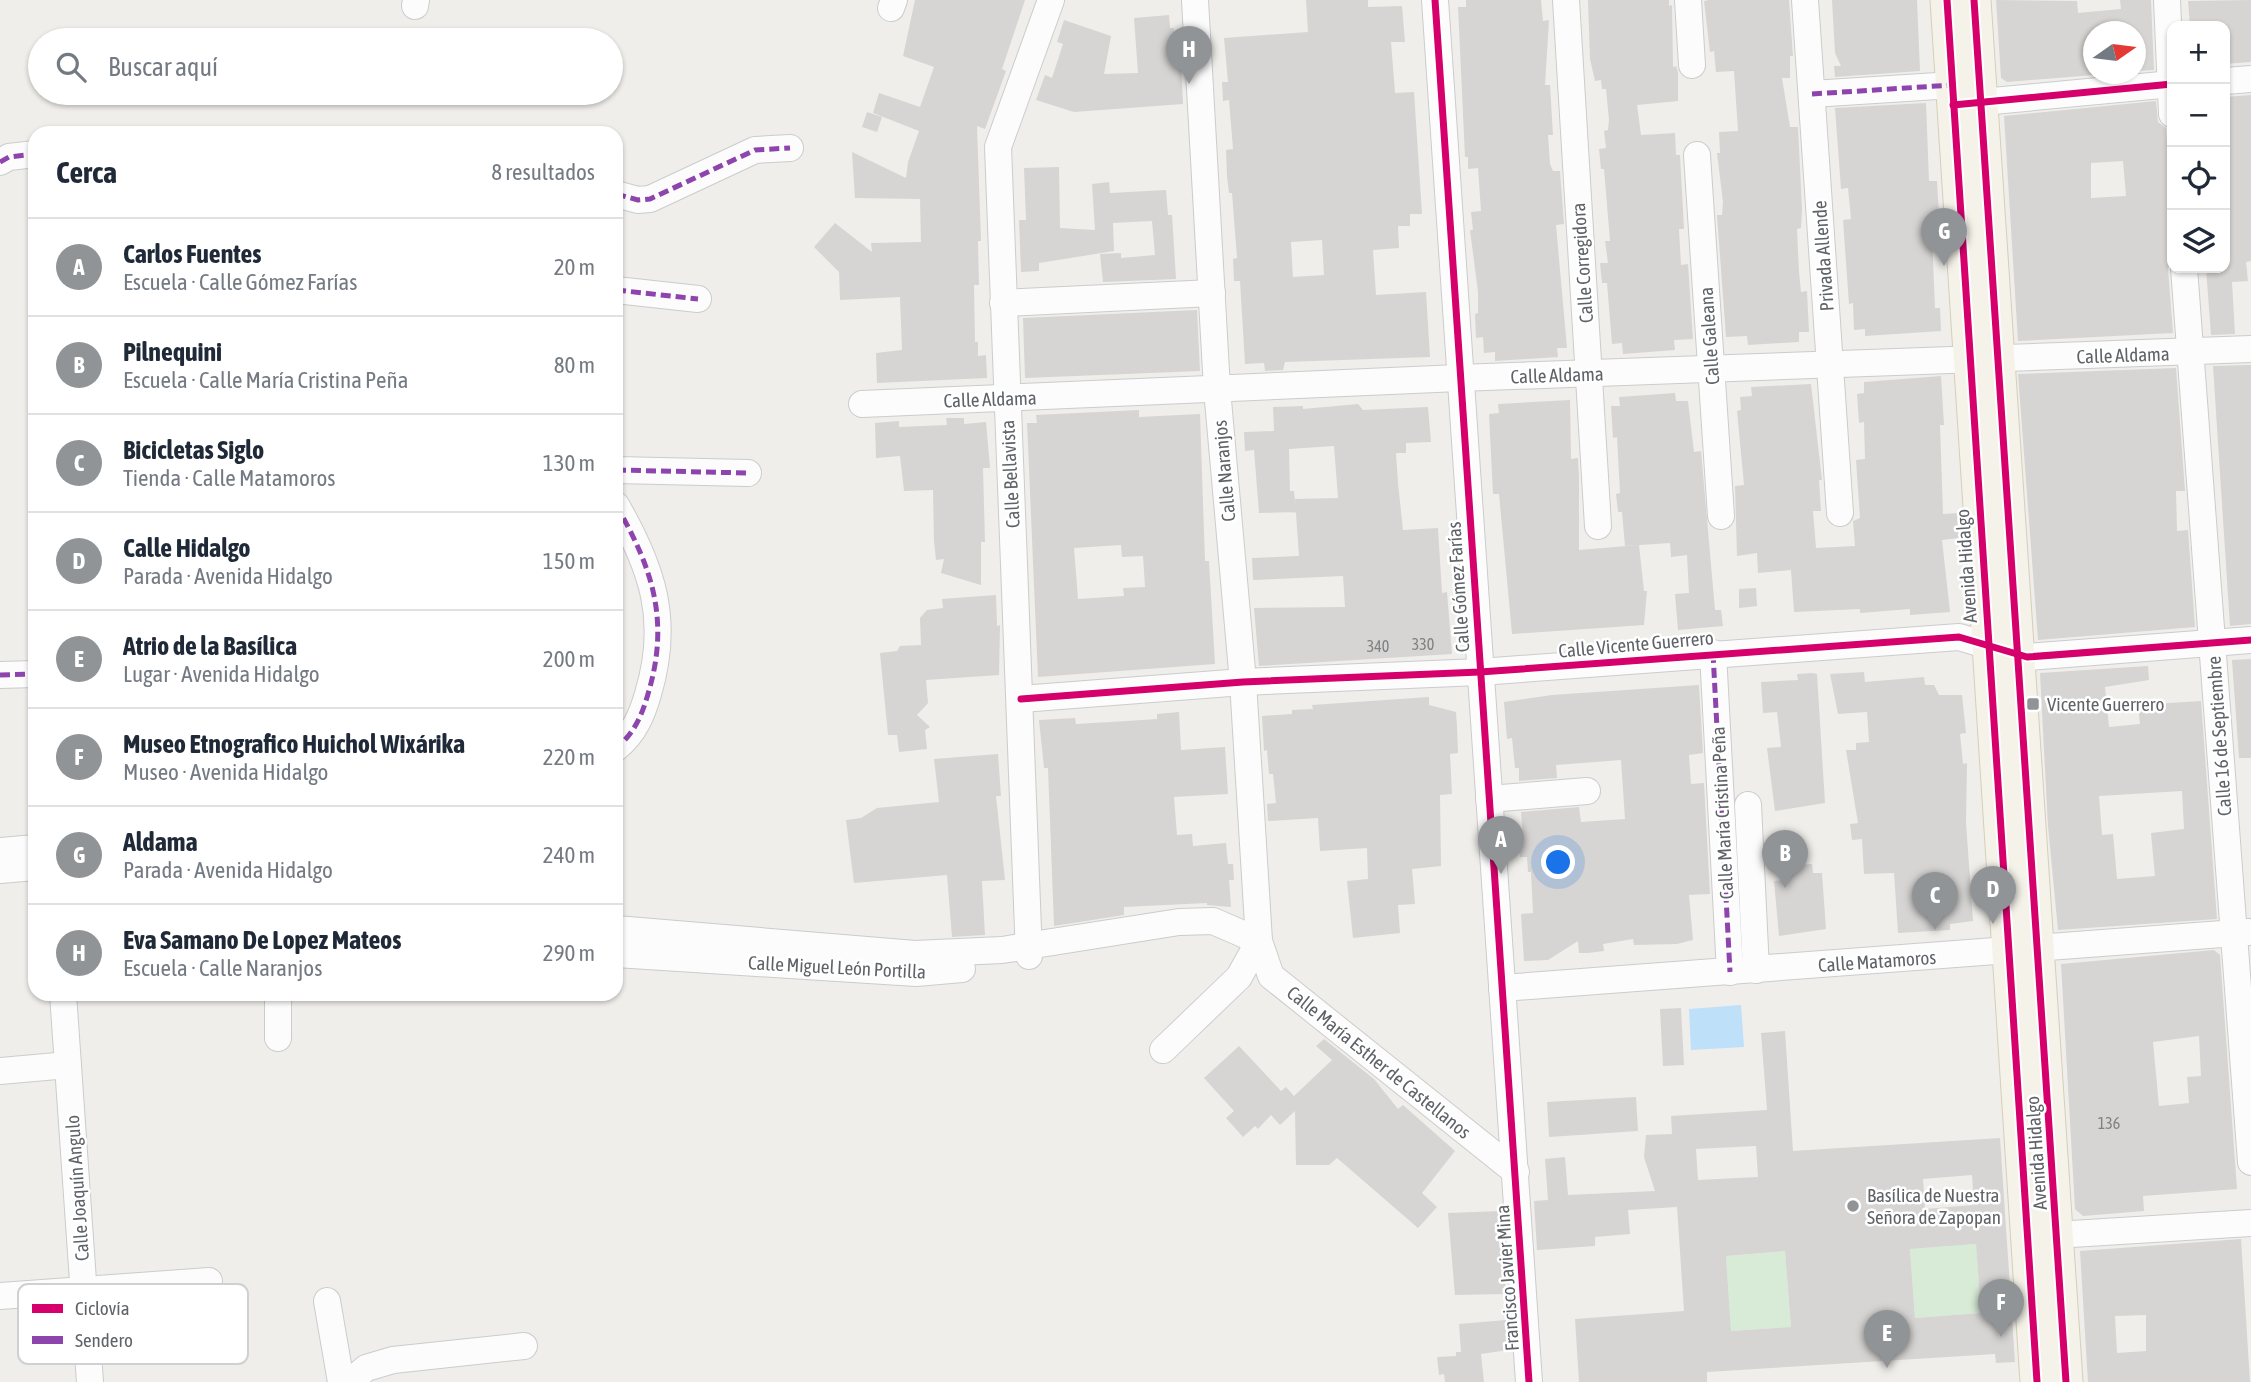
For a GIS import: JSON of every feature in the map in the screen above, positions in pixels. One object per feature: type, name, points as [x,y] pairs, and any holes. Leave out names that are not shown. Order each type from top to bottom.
[{"type":"main road","name":"Avenida Hidalgo","points":[[1947,0],[1962,98],[2042,1236],[2067,1382]]},
{"type":"main road","name":"Avenida Hidalgo","points":[[1962,98],[1974,0]]},
{"type":"main road","name":"Avenida Hidalgo","points":[[2037,1382],[2042,1236]]},
{"type":"street","name":"Calle Bellavista","points":[[1037,948],[1006,398],[998,147],[1051,0]]},
{"type":"street","name":"Calle Naranjos","points":[[1195,0],[1217,389],[1243,682],[1259,941]]},
{"type":"street","name":"Calle Gómez Farías","points":[[1435,0],[1516,1172]]},
{"type":"street","name":"Calle Corregidora","points":[[1566,0],[1598,526]]},
{"type":"street","points":[[1688,0],[1692,65]]},
{"type":"street","name":"Privada Allende","points":[[1805,0],[1840,513]]},
{"type":"street","points":[[2167,0],[2168,21]]},
{"type":"street","points":[[2230,80],[2251,79]]},
{"type":"street","points":[[1812,94],[1962,98],[2167,84]]},
{"type":"street","points":[[623,196],[638,200],[650,199],[755,150],[790,148]]},
{"type":"street","points":[[0,162],[9,157],[28,155]]},
{"type":"street","name":"Calle Galeana","points":[[1697,155],[1721,516]]},
{"type":"street","name":"Calle 16 de Septiembre","points":[[2184,273],[2212,642],[2242,932],[2251,1162]]},
{"type":"street","points":[[623,291],[698,299]]},
{"type":"street","points":[[1003,303],[1212,293]]},
{"type":"street","name":"Calle Aldama","points":[[862,404],[1459,377],[2251,349]]},
{"type":"street","points":[[623,470],[748,473]]},
{"type":"street","points":[[623,518],[644,559],[654,587],[659,637],[654,671],[637,724],[623,740]]},
{"type":"street","name":"Calle Vicente Guerrero","points":[[1021,699],[1243,682],[1480,672],[1959,637],[2027,657],[2251,640]]},
{"type":"street","name":"Calle María Cristina Peña","points":[[1713,653],[1743,971]]},
{"type":"street","points":[[0,675],[28,674]]},
{"type":"street","points":[[1489,799],[1587,791]]},
{"type":"street","points":[[1743,971],[1748,805]]},
{"type":"street","points":[[0,851],[28,849]]},
{"type":"street","points":[[0,870],[28,868]]},
{"type":"street","name":"Calle Miguel León Portilla","points":[[623,943],[916,973],[1002,966],[1037,948],[1179,922],[1213,921],[1259,941]]},
{"type":"street","name":"Calle Matamoros","points":[[1502,988],[2242,932]]},
{"type":"street","points":[[1163,1050],[1239,977],[1259,941]]},
{"type":"street","name":"Calle María Esther de Castellanos","points":[[1259,941],[1271,975],[1516,1172]]},
{"type":"street","name":"Calle Joaquín Angulo","points":[[63,1001],[83,1284]]},
{"type":"street","points":[[278,1001],[278,1038]]},
{"type":"street","points":[[0,1071],[68,1065]]},
{"type":"street","name":"Francisco Javier Mina","points":[[1516,1172],[1529,1382]]},
{"type":"street","points":[[2042,1236],[2251,1223]]},
{"type":"street","points":[[167,1284],[209,1281]]},
{"type":"street","points":[[0,1296],[18,1295]]},
{"type":"street","points":[[327,1301],[341,1382]]},
{"type":"street","points":[[350,1382],[366,1368],[393,1360],[524,1346]]},
{"type":"street","name":"Calle Joaquín Angulo","points":[[89,1364],[90,1382]]},
{"type":"green space","points":[[1976,1244],[1981,1313],[1915,1318],[1910,1249]]},
{"type":"green space","points":[[1785,1251],[1791,1327],[1731,1331],[1726,1256]]},
{"type":"water","points":[[1741,1005],[1744,1047],[1691,1050],[1689,1009]]},
{"type":"building","points":[[915,0],[1025,0],[1002,69],[1006,71],[985,129],[977,126],[981,241],[978,241],[979,285],[974,285],[975,342],[978,342],[978,356],[986,355],[987,378],[877,383],[876,353],[902,350],[900,297],[840,300],[839,272],[814,247],[835,223],[872,252],[871,243],[921,242],[920,199],[855,198],[852,152],[906,178],[908,162],[919,131],[873,113],[879,93],[920,107],[934,67],[903,56]]},
{"type":"building","points":[[1306,0],[1368,0],[1368,7],[1402,6],[1405,42],[1391,42],[1395,93],[1414,92],[1422,214],[1410,214],[1410,226],[1398,226],[1399,248],[1373,250],[1376,295],[1426,292],[1430,357],[1285,362],[1283,370],[1265,371],[1264,363],[1245,364],[1240,281],[1234,281],[1233,259],[1237,258],[1232,193],[1229,193],[1227,176],[1226,150],[1233,149],[1229,100],[1223,101],[1222,82],[1228,82],[1224,38],[1308,32]],"holes":[[[1322,240],[1324,275],[1293,277],[1291,242]]]},
{"type":"building","points":[[1466,0],[1541,0],[1543,21],[1549,20],[1545,85],[1550,85],[1553,135],[1548,135],[1550,164],[1553,171],[1560,171],[1564,224],[1556,225],[1567,348],[1557,348],[1558,357],[1495,361],[1495,352],[1484,353],[1483,337],[1476,338],[1478,292],[1470,230],[1473,230],[1471,212],[1481,211],[1478,168],[1468,169],[1468,157],[1465,157],[1458,7],[1466,7]]},
{"type":"building","points":[[1588,0],[1669,0],[1669,6],[1672,5],[1673,67],[1676,66],[1678,72],[1678,101],[1637,105],[1641,135],[1675,133],[1676,155],[1680,155],[1684,229],[1679,229],[1681,265],[1688,264],[1693,339],[1674,340],[1675,350],[1623,354],[1622,343],[1612,344],[1607,283],[1602,283],[1600,263],[1608,263],[1605,241],[1610,241],[1604,169],[1601,169],[1599,149],[1606,148],[1604,131],[1608,130],[1609,120],[1606,89],[1602,89],[1601,80],[1595,81],[1590,59]]},
{"type":"building","points":[[1789,0],[1793,56],[1790,56],[1790,78],[1782,78],[1790,127],[1798,127],[1802,209],[1801,228],[1797,229],[1799,272],[1801,292],[1807,291],[1809,332],[1799,332],[1799,342],[1748,345],[1747,336],[1726,337],[1717,215],[1722,215],[1723,202],[1717,153],[1720,153],[1719,132],[1738,131],[1734,71],[1716,72],[1714,51],[1710,52],[1704,1]]},
{"type":"building","points":[[1832,0],[1917,0],[1920,71],[1835,77],[1834,66],[1841,66],[1835,53]]},
{"type":"building","points":[[1996,0],[2077,1],[2078,13],[2121,9],[2120,0],[2151,0],[2154,70],[2146,70],[2146,21],[2083,21],[2083,76],[2007,82],[2001,78]]},
{"type":"building","points":[[2251,0],[2251,62],[2230,64],[2230,21],[2190,21],[2188,1]]},
{"type":"building","points":[[1169,15],[1170,28],[1174,28],[1176,60],[1181,60],[1183,104],[1074,112],[1036,100],[1045,75],[1052,78],[1063,44],[1057,42],[1064,20],[1111,36],[1104,74],[1138,73],[1134,18]]},
{"type":"building","points":[[2251,95],[2251,261],[2246,262],[2248,281],[2232,282],[2235,334],[2211,335],[2206,273],[2230,273],[2230,97]]},
{"type":"building","points":[[2156,101],[2158,122],[2166,128],[2167,141],[2167,273],[2173,333],[2018,341],[2004,116]],"holes":[[[2123,161],[2126,196],[2091,198],[2091,163]]]},
{"type":"building","points":[[1926,103],[1929,181],[1937,181],[1939,215],[1942,215],[1943,235],[1932,236],[1935,308],[1940,308],[1941,331],[1865,336],[1865,329],[1854,330],[1853,303],[1849,304],[1843,220],[1851,219],[1848,188],[1841,189],[1835,108]]},
{"type":"building","points":[[867,112],[882,117],[877,132],[862,127]]},
{"type":"building","points":[[1059,167],[1060,228],[1095,230],[1092,184],[1109,182],[1110,193],[1166,190],[1168,215],[1172,215],[1176,279],[1103,282],[1100,254],[1121,253],[1121,258],[1155,255],[1152,221],[1113,223],[1114,251],[1039,263],[1039,271],[1021,272],[1019,220],[1026,220],[1024,168]]},
{"type":"building","points":[[1197,310],[1200,371],[1025,378],[1023,318]]},
{"type":"building","points":[[2251,365],[2251,624],[2230,626],[2213,366]]},
{"type":"building","points":[[2176,368],[2185,491],[2176,491],[2177,531],[2188,530],[2195,627],[2038,640],[2018,374]]},
{"type":"building","points":[[1941,376],[1944,425],[1940,425],[1943,514],[1958,513],[1959,538],[1942,540],[1950,612],[1910,615],[1910,609],[1860,613],[1860,609],[1794,612],[1791,570],[1758,573],[1757,553],[1737,556],[1735,486],[1744,485],[1737,411],[1741,410],[1740,397],[1752,396],[1751,387],[1811,384],[1822,480],[1819,480],[1821,511],[1813,511],[1816,548],[1855,546],[1853,521],[1860,518],[1856,460],[1865,459],[1864,422],[1859,423],[1857,394],[1864,393],[1864,382]]},
{"type":"building","points":[[1675,393],[1676,401],[1688,401],[1694,452],[1701,451],[1715,610],[1721,610],[1723,626],[1678,630],[1675,594],[1689,593],[1687,555],[1671,557],[1670,543],[1625,546],[1622,512],[1618,512],[1616,494],[1620,493],[1617,437],[1613,438],[1611,406],[1620,406],[1619,397]]},
{"type":"building","points":[[1570,400],[1571,459],[1578,458],[1579,550],[1639,545],[1644,591],[1647,591],[1644,625],[1512,634],[1499,494],[1493,494],[1489,414],[1499,413],[1498,404]]},
{"type":"building","points":[[1358,404],[1363,410],[1428,407],[1431,442],[1406,443],[1406,453],[1396,453],[1398,483],[1403,530],[1438,528],[1442,593],[1447,592],[1452,654],[1259,666],[1254,608],[1345,607],[1343,576],[1253,580],[1252,558],[1299,556],[1296,512],[1259,513],[1254,450],[1245,451],[1244,432],[1274,431],[1273,407],[1303,406],[1303,409]],"holes":[[[1334,446],[1338,498],[1295,499],[1296,509],[1294,491],[1290,491],[1289,449]]]},
{"type":"building","points":[[1139,410],[1139,417],[1200,414],[1205,561],[1209,561],[1215,664],[1038,677],[1027,423],[1037,423],[1036,415]],"holes":[[[1121,545],[1122,557],[1143,556],[1145,587],[1123,588],[1124,596],[1078,599],[1074,548]]]},
{"type":"building","points":[[946,418],[964,418],[964,424],[986,422],[990,468],[983,468],[985,542],[981,542],[981,585],[941,573],[944,559],[936,560],[933,490],[904,491],[900,456],[876,458],[875,423],[899,421],[899,427],[947,425]]},
{"type":"building","points":[[1756,588],[1757,606],[1739,608],[1739,589]]},
{"type":"building","points":[[996,595],[997,626],[1000,625],[999,675],[926,680],[928,703],[917,715],[930,727],[925,730],[927,749],[899,752],[897,735],[888,735],[880,653],[897,651],[900,646],[921,645],[920,618],[927,610],[943,608],[942,599]]},
{"type":"building","points":[[2251,659],[2251,758],[2239,758],[2232,660]]},
{"type":"building","points":[[2148,666],[2149,680],[2105,687],[2109,727],[2140,724],[2138,705],[2201,701],[2217,919],[2058,930],[2048,826],[2040,673]],"holes":[[[2182,791],[2184,829],[2151,833],[2155,876],[2117,879],[2113,834],[2102,835],[2099,796]]]},
{"type":"building","points":[[1864,672],[1865,682],[1924,677],[1925,685],[1934,685],[1939,695],[1962,695],[1966,733],[1960,734],[1963,764],[1967,763],[1966,823],[1973,921],[1950,924],[1950,930],[1898,933],[1894,873],[1864,874],[1862,839],[1852,840],[1850,824],[1858,823],[1846,750],[1856,750],[1856,743],[1869,742],[1867,712],[1838,714],[1830,674]]},
{"type":"building","points":[[1797,674],[1817,674],[1825,803],[1775,811],[1767,748],[1781,747],[1777,712],[1763,713],[1761,682],[1798,680]]},
{"type":"building","points":[[1699,685],[1703,753],[1689,755],[1691,784],[1704,783],[1710,894],[1689,895],[1693,940],[1677,944],[1634,945],[1633,939],[1603,944],[1604,951],[1588,953],[1579,953],[1578,941],[1548,960],[1524,961],[1521,914],[1533,913],[1531,872],[1528,872],[1527,857],[1520,857],[1517,838],[1523,837],[1521,812],[1579,807],[1581,822],[1625,819],[1621,760],[1556,765],[1557,778],[1519,781],[1512,738],[1507,739],[1504,702],[1552,695]]},
{"type":"building","points":[[1429,697],[1429,705],[1456,712],[1458,753],[1450,754],[1452,794],[1440,795],[1441,866],[1412,869],[1415,904],[1398,905],[1400,933],[1353,938],[1347,881],[1368,879],[1367,848],[1320,851],[1318,818],[1268,821],[1267,804],[1276,803],[1273,774],[1269,774],[1267,750],[1264,751],[1262,716],[1292,714],[1292,710],[1313,709],[1312,705]]},
{"type":"building","points":[[1179,712],[1181,750],[1225,747],[1228,794],[1174,797],[1177,835],[1192,834],[1193,846],[1226,843],[1228,864],[1233,864],[1234,880],[1229,880],[1231,907],[1207,903],[1124,907],[1124,915],[1054,926],[1048,768],[1044,768],[1039,720],[1075,718],[1076,724],[1157,719],[1157,714]]},
{"type":"building","points":[[998,754],[1001,796],[996,796],[1005,880],[982,881],[985,935],[952,937],[947,875],[854,883],[846,820],[861,818],[877,808],[939,802],[934,759]]},
{"type":"building","points":[[1812,864],[1813,873],[1822,873],[1826,929],[1779,936],[1774,881],[1785,880],[1784,866]]},
{"type":"building","points":[[2214,950],[2220,955],[2237,1189],[2143,1196],[2144,1211],[2083,1216],[2075,1209],[2061,964]],"holes":[[[2199,1036],[2201,1076],[2187,1077],[2189,1103],[2159,1106],[2153,1042]]]},
{"type":"building","points":[[1681,1008],[1684,1065],[1663,1066],[1660,1009]]},
{"type":"building","name":"Basílica de Nuestra Señora de Zapopan","points":[[1785,1031],[1793,1151],[2000,1138],[2015,1362],[1996,1363],[1995,1354],[1707,1372],[1707,1382],[1579,1382],[1575,1319],[1684,1311],[1677,1207],[1628,1210],[1630,1234],[1595,1237],[1595,1246],[1537,1250],[1534,1201],[1548,1200],[1545,1159],[1565,1157],[1568,1195],[1655,1191],[1644,1157],[1646,1135],[1672,1134],[1671,1116],[1767,1110],[1761,1033]],"holes":[[[1756,1146],[1758,1177],[1698,1180],[1696,1149]],[[1972,1175],[1974,1205],[1925,1209],[1923,1179]],[[1976,1244],[1981,1313],[1915,1318],[1910,1249]],[[1785,1251],[1791,1327],[1731,1331],[1726,1256]]]},
{"type":"building","points":[[1324,1039],[1374,1079],[1398,1109],[1403,1105],[1455,1151],[1422,1193],[1437,1207],[1418,1228],[1337,1158],[1329,1165],[1296,1165],[1295,1111],[1280,1125],[1271,1115],[1258,1129],[1255,1126],[1243,1137],[1226,1118],[1234,1111],[1204,1078],[1239,1046],[1281,1091],[1286,1087],[1294,1096],[1332,1060],[1316,1046]]},
{"type":"building","points":[[1636,1097],[1638,1131],[1549,1137],[1547,1102]]},
{"type":"building","points":[[1502,1211],[1506,1294],[1455,1295],[1448,1213]]},
{"type":"building","points":[[2241,1239],[2250,1382],[2088,1382],[2080,1251]],"holes":[[[2146,1315],[2146,1351],[2117,1353],[2115,1316]]]},
{"type":"building","points":[[1506,1320],[1508,1350],[1481,1354],[1484,1382],[1445,1382],[1444,1374],[1439,1375],[1437,1357],[1456,1356],[1456,1352],[1461,1352],[1459,1324]]},
{"type":"marked path","points":[[1812,94],[1953,85]]},
{"type":"marked path","points":[[623,196],[638,200],[650,199],[755,150],[790,148]]},
{"type":"marked path","points":[[0,162],[9,157],[28,155]]},
{"type":"marked path","points":[[623,291],[698,299]]},
{"type":"marked path","points":[[623,470],[748,473]]},
{"type":"marked path","points":[[623,518],[648,574],[657,619],[657,643],[648,694],[636,724],[623,742]]},
{"type":"marked path","points":[[1713,653],[1730,972]]},
{"type":"marked path","points":[[0,675],[28,674]]},
{"type":"cycle path","points":[[1435,0],[1529,1382]]},
{"type":"cycle path","points":[[1947,0],[2037,1382]]},
{"type":"cycle path","points":[[1974,0],[2066,1382]]},
{"type":"cycle path","points":[[1953,105],[2167,84]]},
{"type":"cycle path","points":[[1021,699],[1243,682],[1480,672],[1959,637],[2027,657],[2251,640]]},
{"type":"place","name":"Eva Samano De Lopez Mateos","points":[[1189,84]]},
{"type":"place","name":"Aldama","points":[[1944,266]]},
{"type":"place","name":"Vicente Guerrero","points":[[2033,704]]},
{"type":"place","name":"Carlos Fuentes","points":[[1501,874]]},
{"type":"place","name":"Pilnequini","points":[[1785,888]]},
{"type":"place","name":"Calle Hidalgo","points":[[1993,924]]},
{"type":"place","name":"Bicicletas Siglo","points":[[1935,930]]},
{"type":"place","name":"Basílica de Nuestra Señora de Zapopan","points":[[1853,1206]]},
{"type":"place","name":"Museo Etnografico Huichol Wixárika","points":[[2001,1337]]},
{"type":"place","name":"Atrio de la Basílica","points":[[1887,1368]]}]
